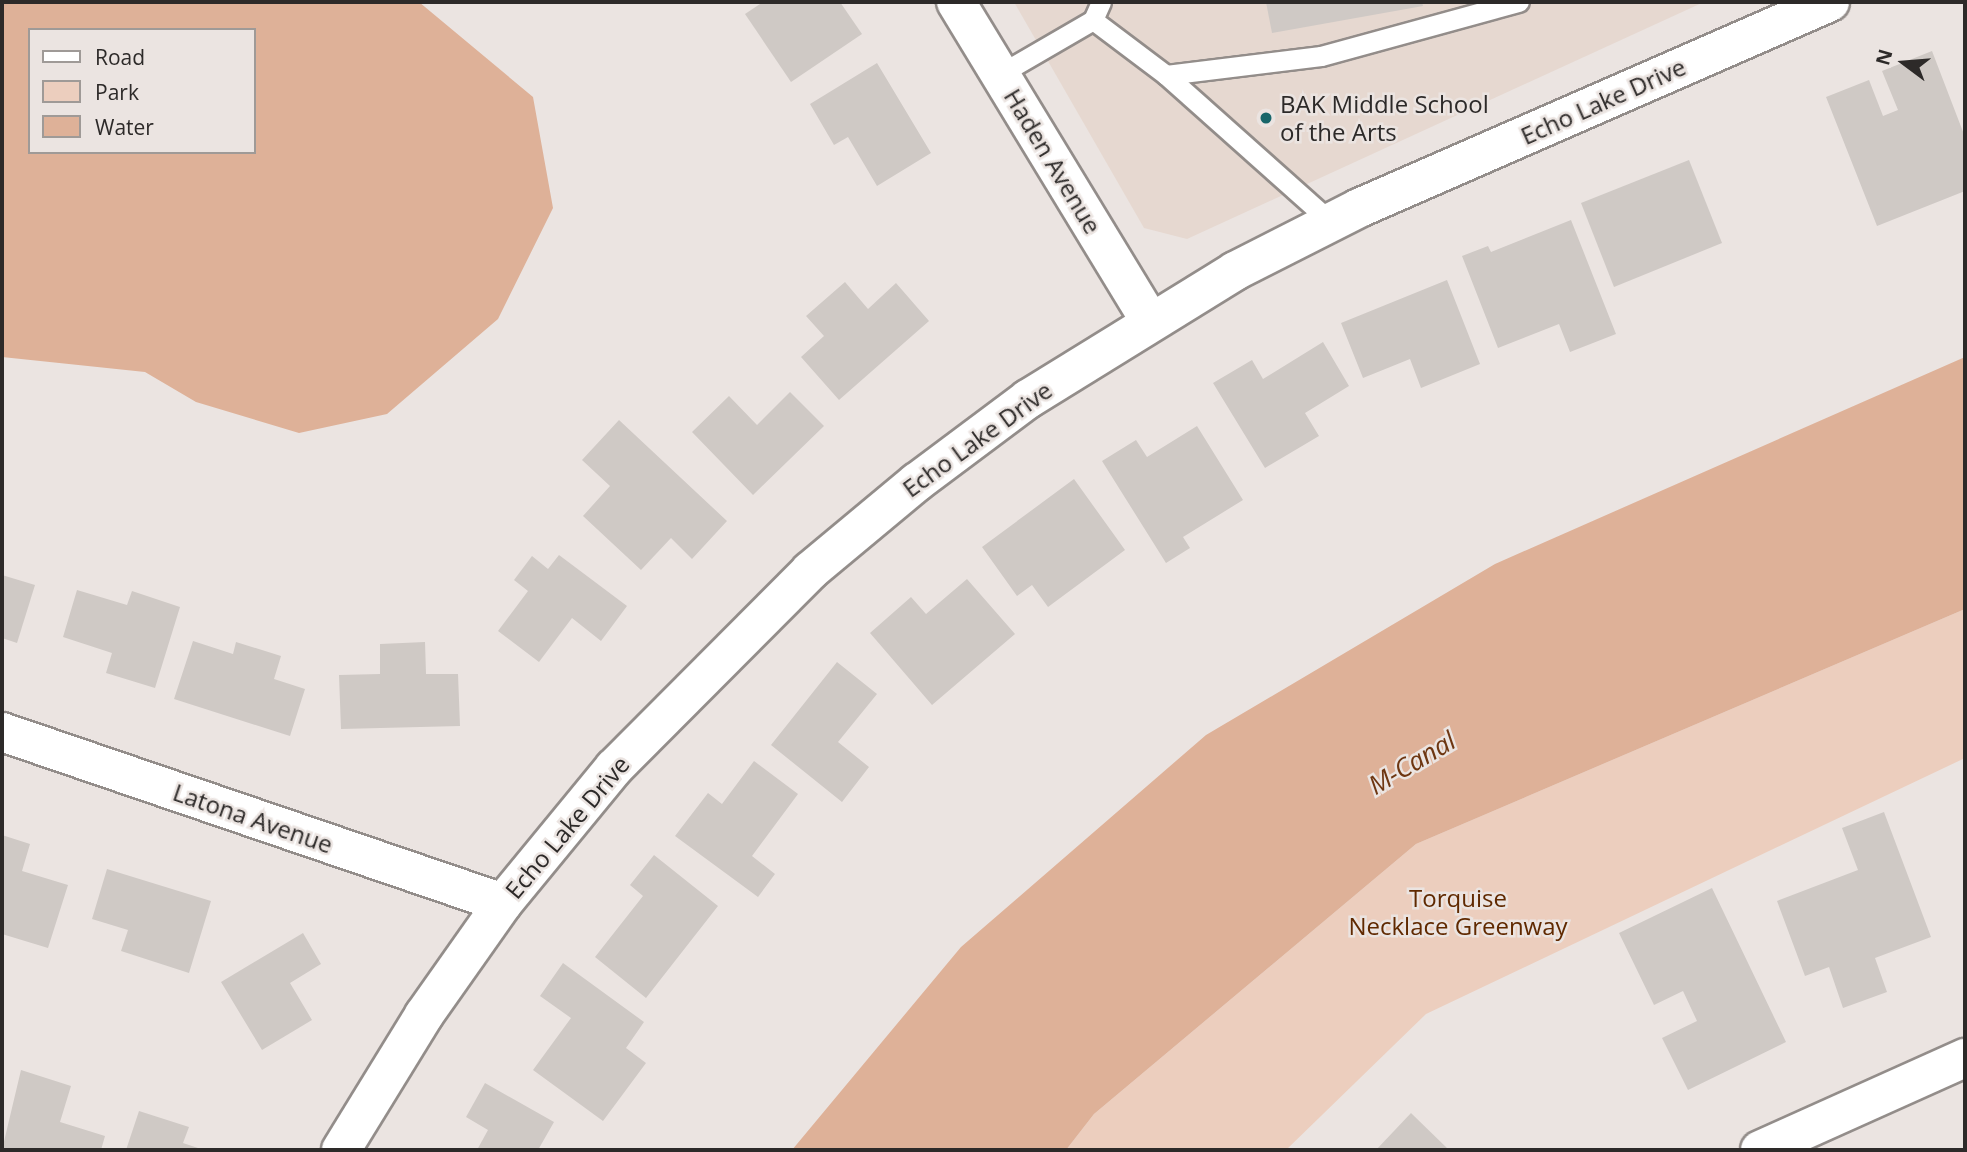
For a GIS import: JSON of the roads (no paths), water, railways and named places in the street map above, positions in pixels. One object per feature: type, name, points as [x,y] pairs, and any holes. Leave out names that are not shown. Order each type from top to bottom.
[{"type":"street","name":"Haden Avenue","points":[[956,2],[1150,320]]},
{"type":"street","name":"Echo Lake Drive","points":[[341,1150],[424,1016],[503,903],[614,768],[810,571],[1028,399],[1150,320],[1331,222],[1830,2]]},
{"type":"street","name":"Latona Avenue","points":[[2,732],[503,903]]},
{"type":"street","points":[[1760,1150],[1965,1058]]},
{"type":"lane","points":[[1000,74],[1093,20],[1101,2]]},
{"type":"lane","points":[[1166,75],[1321,56],[1519,2]]},
{"type":"lane","points":[[1093,20],[1166,75],[1331,222]]},
{"type":"water","points":[[2,2],[419,2],[533,97],[553,208],[498,319],[387,414],[299,433],[196,402],[145,372],[2,357]]},
{"type":"water","name":"M-Canal","points":[[1965,357],[1965,609],[1416,844],[1094,1114],[1066,1150],[792,1150],[961,947],[1206,735],[1495,564]]},
{"type":"place","name":"BAK Middle School of the Arts","points":[[1266,118]]},
{"type":"park label","name":"Torquise Necklace Greenway","points":[[1458,912]]}]
